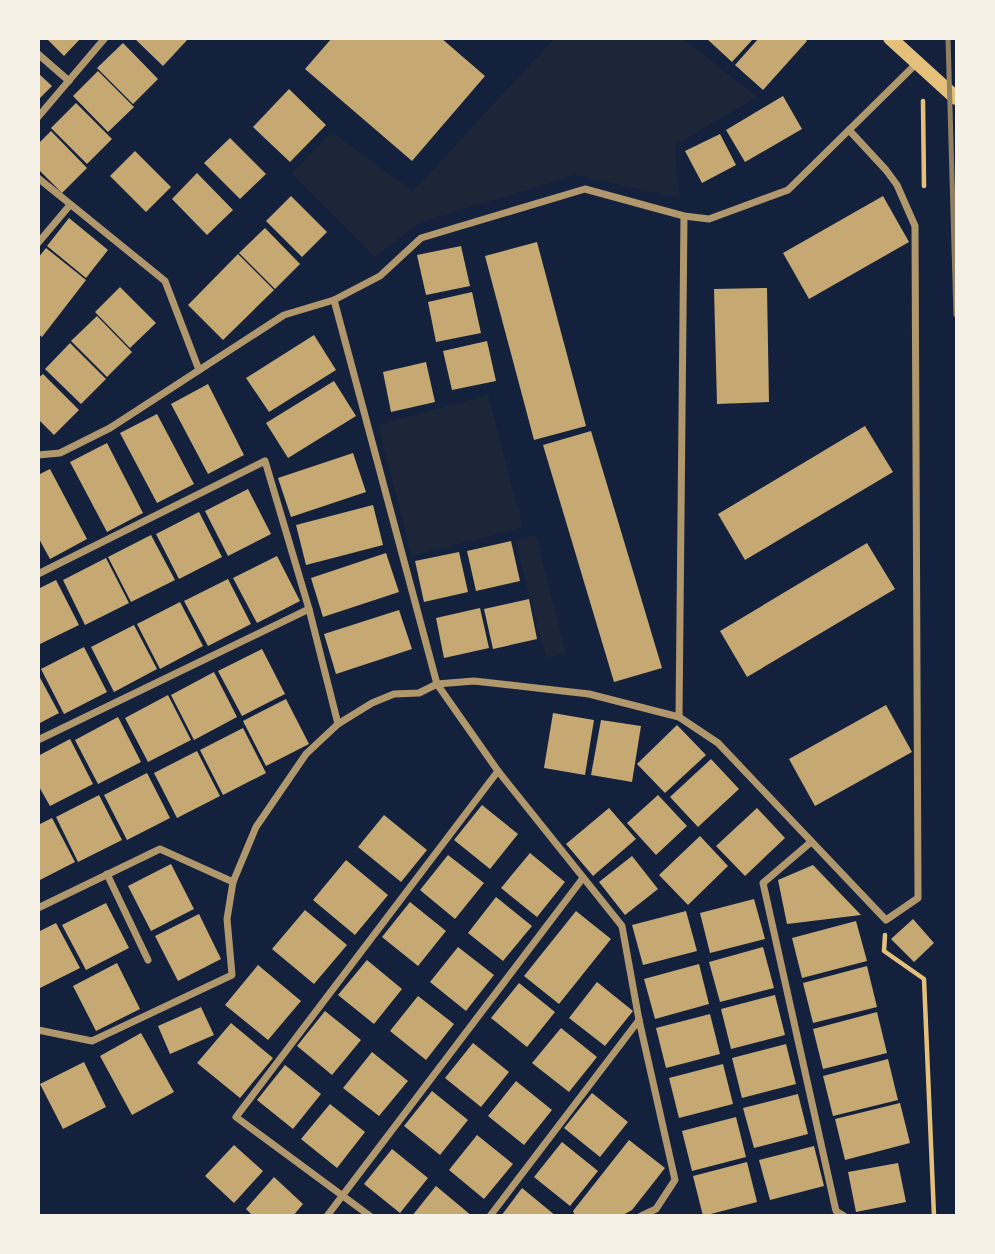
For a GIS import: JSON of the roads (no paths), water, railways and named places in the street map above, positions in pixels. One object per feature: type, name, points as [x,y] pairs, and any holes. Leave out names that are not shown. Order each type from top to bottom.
[{"type":"main road","points":[[890,38],[957,98]]},
{"type":"street","points":[[38,117],[105,38]]},
{"type":"street","points":[[38,54],[69,81]]},
{"type":"street","points":[[38,455],[60,453],[110,428],[284,315],[334,300],[380,276],[421,238],[586,188],[684,216],[709,219],[788,190],[918,62]]},
{"type":"street","points":[[38,1030],[92,1041],[232,975],[227,919],[233,882],[256,827],[306,754],[338,724],[372,703],[394,694],[419,693],[437,684],[474,681],[589,694],[679,718],[718,743],[886,920],[918,898],[915,226],[897,185],[849,130]]},
{"type":"street","points":[[38,178],[165,281],[199,370]]},
{"type":"street","points":[[38,243],[70,205]]},
{"type":"street","points":[[679,718],[684,216]]},
{"type":"street","points":[[334,300],[437,684],[498,771],[622,926],[639,1020],[675,1180],[656,1209],[641,1216]]},
{"type":"street","points":[[38,574],[265,461],[309,609],[338,724]]},
{"type":"street","points":[[38,740],[309,609]]},
{"type":"street","points":[[370,1216],[344,1194],[236,1117],[498,771]]},
{"type":"street","points":[[811,842],[763,883],[836,1212],[844,1216]]},
{"type":"street","points":[[38,908],[160,849],[233,882]]},
{"type":"street","points":[[107,874],[148,960]]},
{"type":"street","points":[[327,1216],[583,878]]},
{"type":"street","points":[[491,1216],[639,1020]]},
{"type":"railway","points":[[948,38],[956,315]]}]
